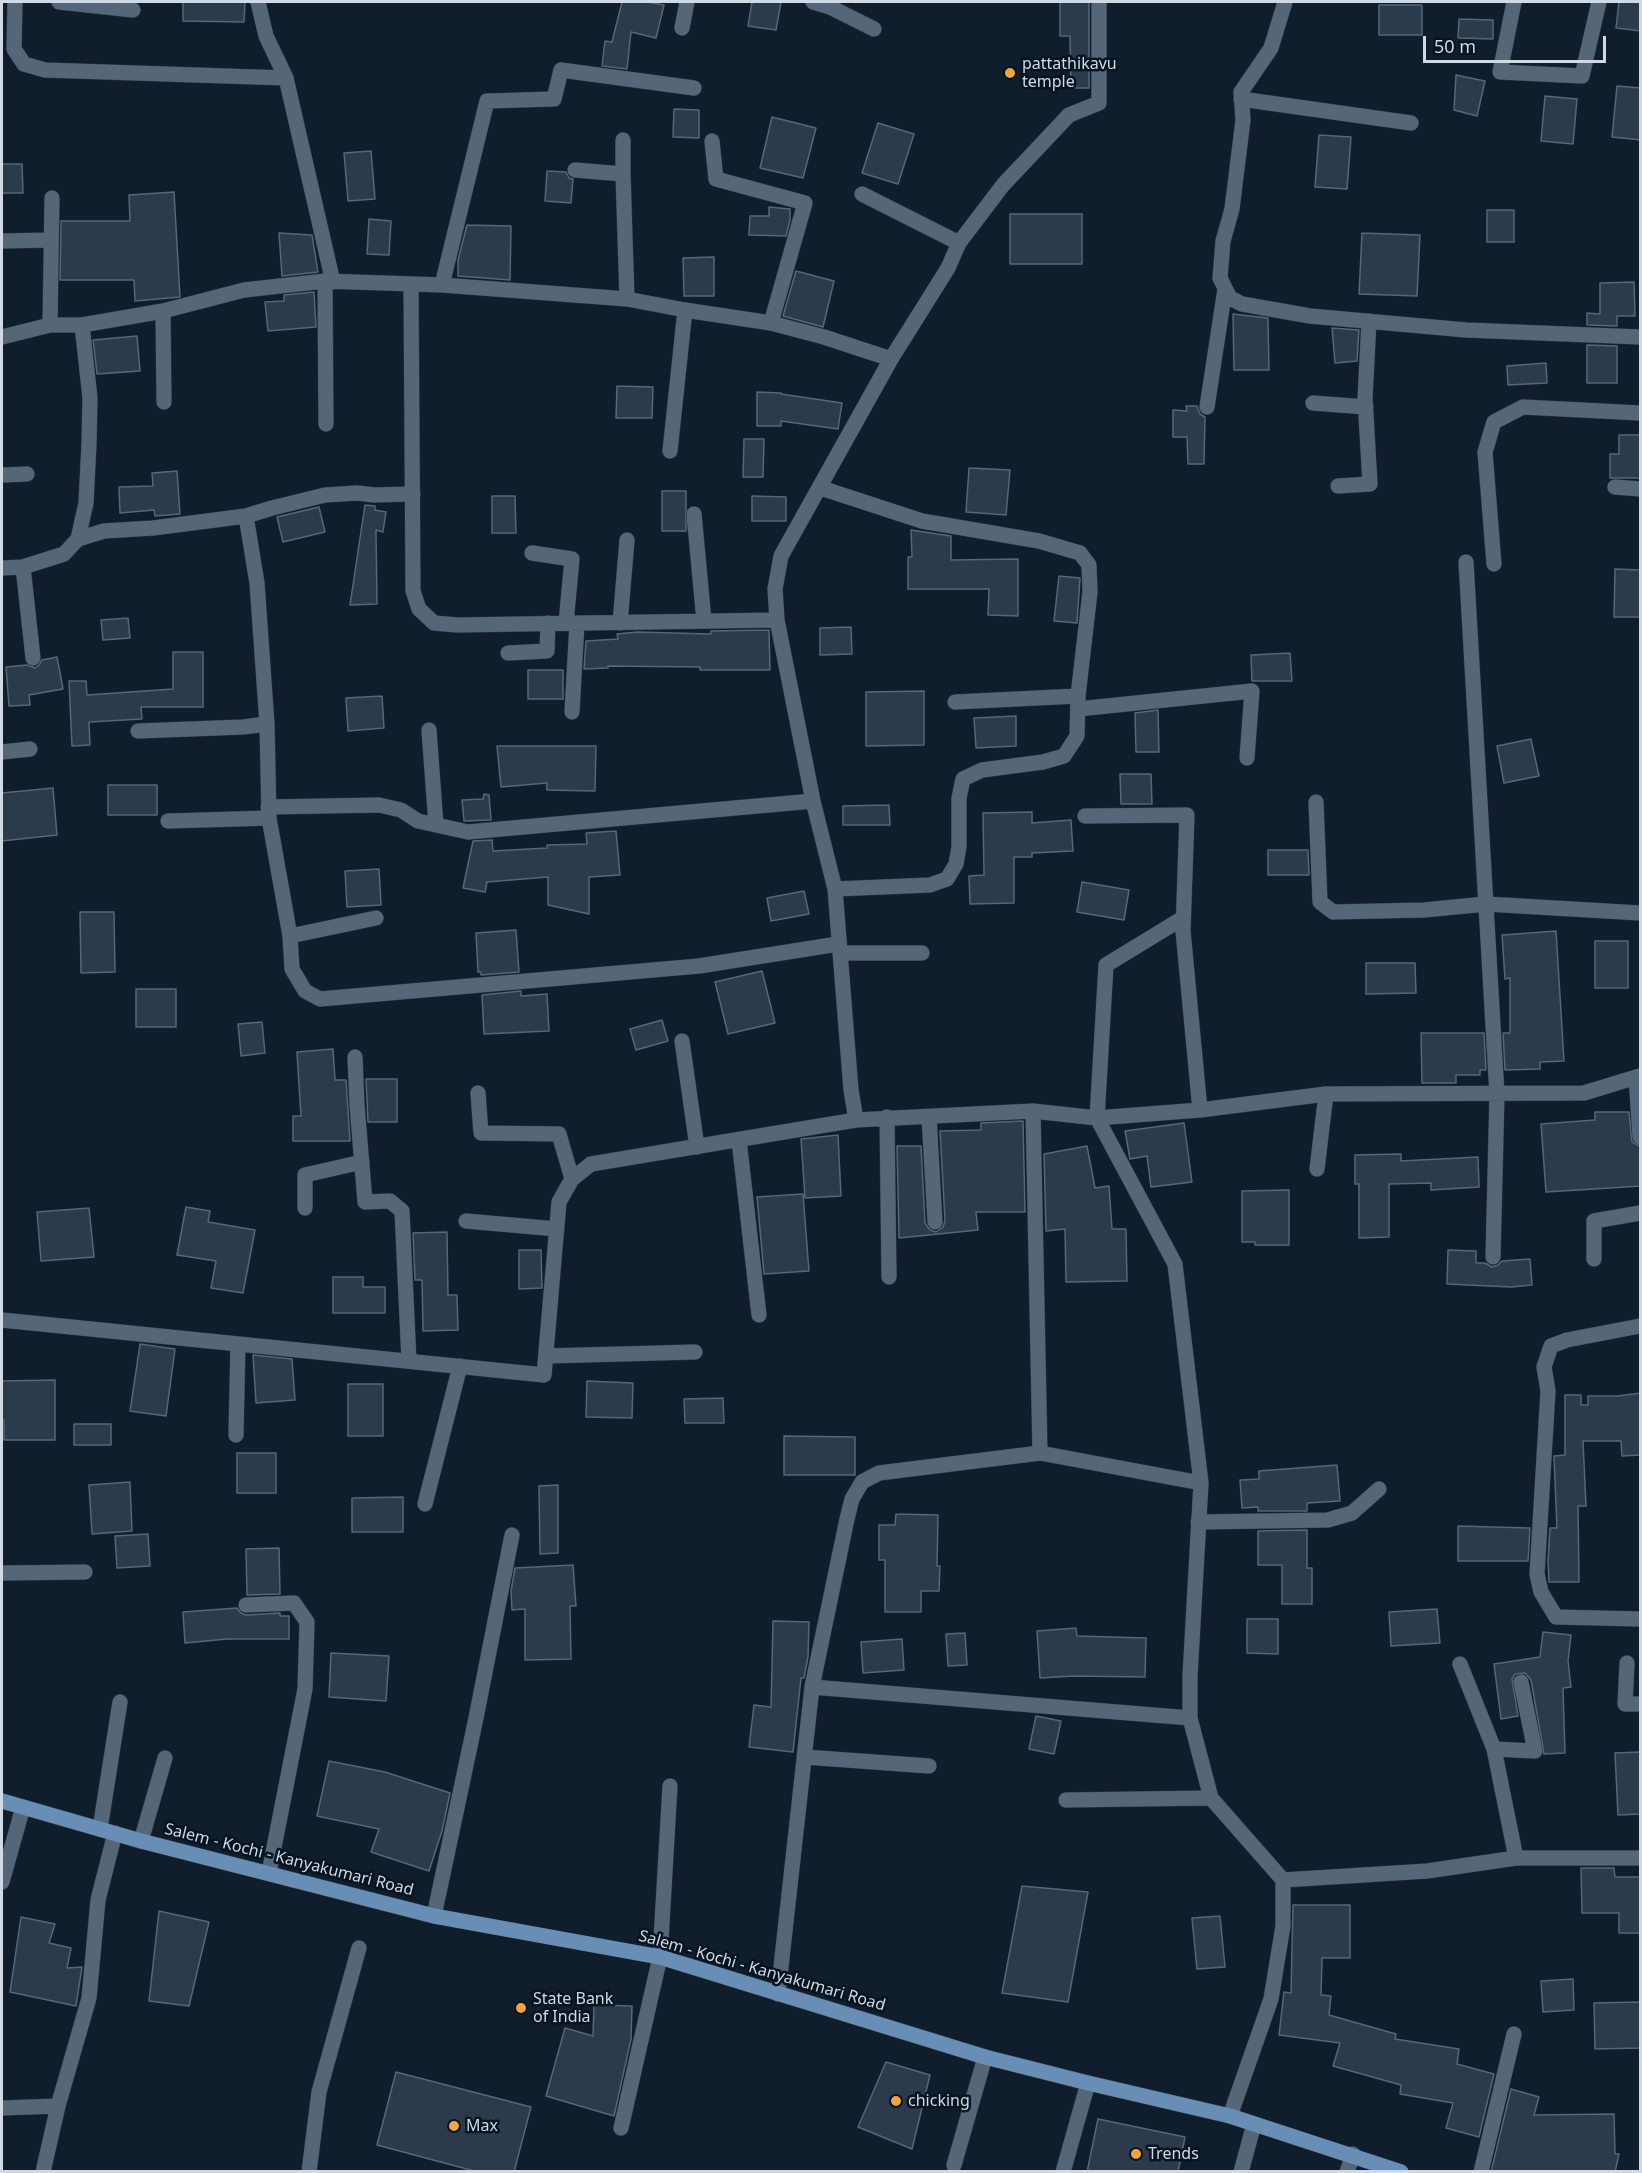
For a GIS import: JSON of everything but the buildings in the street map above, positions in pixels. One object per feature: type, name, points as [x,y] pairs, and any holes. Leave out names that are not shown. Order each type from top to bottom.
[{"type":"main road","name":"Salem - Kochi - Kanyakumari Road","points":[[2,1801],[141,1840],[434,1916],[660,1957],[985,2057],[1230,2116],[1353,2154],[1401,2172]]},
{"type":"street","points":[[15,2],[14,49],[24,64],[45,70],[286,78]]},
{"type":"street","points":[[59,2],[133,10]]},
{"type":"street","points":[[258,2],[267,36],[286,78],[329,281],[326,424]]},
{"type":"street","points":[[682,28],[687,2]]},
{"type":"street","points":[[813,2],[831,4],[874,29]]},
{"type":"street","points":[[856,1120],[851,1090],[835,889],[813,801],[777,620],[775,589],[781,556],[795,527],[821,488],[891,359],[948,268],[959,243],[1003,185],[1069,115],[1099,103],[1099,2]]},
{"type":"street","points":[[1285,2],[1271,48],[1241,92],[1243,120],[1237,178],[1232,209],[1222,241],[1220,278],[1230,298],[1242,304],[1310,316],[1466,330],[1641,336]]},
{"type":"street","points":[[1514,2],[1500,72],[1582,76],[1599,2]]},
{"type":"street","points":[[442,285],[487,100],[554,99],[561,70],[694,88]]},
{"type":"street","points":[[1241,99],[1411,123]]},
{"type":"street","points":[[624,140],[627,299]]},
{"type":"street","points":[[712,141],[716,179],[805,203],[771,323]]},
{"type":"street","points":[[575,170],[623,174]]},
{"type":"street","points":[[862,194],[959,243]]},
{"type":"street","points":[[50,325],[52,198]]},
{"type":"street","points":[[2,241],[50,240]]},
{"type":"street","points":[[2,337],[50,325],[82,325],[163,311],[243,290],[329,281],[442,285],[627,299],[771,323],[824,337],[891,359]]},
{"type":"street","points":[[411,284],[413,591],[419,609],[434,623],[457,625],[777,620]]},
{"type":"street","points":[[1207,407],[1225,289]]},
{"type":"street","points":[[670,451],[685,310]]},
{"type":"street","points":[[163,311],[164,402]]},
{"type":"street","points":[[1338,486],[1370,484],[1366,407],[1369,321]]},
{"type":"street","points":[[78,539],[86,503],[90,398],[82,325]]},
{"type":"street","points":[[1313,403],[1366,407]]},
{"type":"street","points":[[1494,564],[1485,452],[1494,422],[1523,407],[1641,413]]},
{"type":"street","points":[[2,475],[27,474]]},
{"type":"street","points":[[1615,487],[1641,489]]},
{"type":"street","points":[[821,488],[922,521],[1039,542],[1080,554],[1089,565],[1090,592],[1078,702],[1077,736],[1064,756],[1043,762],[982,770],[963,779],[959,798],[959,847],[956,864],[947,879],[930,885],[835,889]]},
{"type":"street","points":[[2,568],[23,567],[64,554],[78,539],[105,531],[153,528],[246,516],[272,507],[325,495],[413,494]]},
{"type":"street","points":[[694,514],[704,621]]},
{"type":"street","points":[[246,516],[257,583],[267,724],[269,812],[290,936],[292,969],[305,991],[320,999],[699,966],[839,948],[922,953]]},
{"type":"street","points":[[620,622],[627,540]]},
{"type":"street","points":[[532,553],[572,559],[572,712]]},
{"type":"street","points":[[1466,562],[1497,1094],[1492,1257]]},
{"type":"street","points":[[23,567],[33,658]]},
{"type":"street","points":[[508,653],[548,651],[548,623]]},
{"type":"street","points":[[955,702],[1078,702],[1252,691],[1247,758]]},
{"type":"street","points":[[138,731],[267,724]]},
{"type":"street","points":[[429,730],[436,825]]},
{"type":"street","points":[[2,752],[30,749]]},
{"type":"street","points":[[168,822],[269,812],[379,805],[401,810],[418,821],[468,832],[813,801]]},
{"type":"street","points":[[1316,802],[1320,902],[1333,912],[1424,910],[1486,904],[1641,913]]},
{"type":"street","points":[[1085,816],[1187,815],[1183,931],[1200,1110]]},
{"type":"street","points":[[290,936],[376,918]]},
{"type":"street","points":[[1183,918],[1106,965],[1097,1118],[1175,1264],[1201,1483],[1190,1676],[1190,1718],[1211,1797],[1283,1880],[1283,1926],[1271,1999],[1230,2116]]},
{"type":"street","points":[[682,1041],[697,1147]]},
{"type":"street","points":[[355,1057],[365,1202],[390,1202],[402,1211],[409,1361]]},
{"type":"street","points":[[2,1320],[544,1375],[560,1202],[572,1179],[591,1164],[856,1120],[887,1117],[1033,1111],[1097,1118],[1200,1110],[1326,1094],[1584,1093],[1638,1076],[1641,1137]]},
{"type":"street","points":[[478,1093],[481,1133],[560,1134],[572,1179]]},
{"type":"street","points":[[1317,1169],[1326,1094]]},
{"type":"street","points":[[1033,1111],[1040,1453]]},
{"type":"street","points":[[887,1117],[889,1277]]},
{"type":"street","points":[[929,1117],[935,1222]]},
{"type":"street","points":[[739,1140],[759,1315]]},
{"type":"street","points":[[305,1208],[305,1175],[362,1161]]},
{"type":"street","points":[[1594,1259],[1594,1221],[1641,1213]]},
{"type":"street","points":[[466,1221],[557,1229]]},
{"type":"street","points":[[1641,1326],[1567,1340],[1551,1346],[1544,1366],[1548,1391],[1538,1574],[1541,1592],[1556,1617],[1641,1619]]},
{"type":"street","points":[[236,1434],[238,1344]]},
{"type":"street","points":[[546,1356],[695,1352]]},
{"type":"street","points":[[425,1504],[460,1366]]},
{"type":"street","points":[[778,1994],[813,1687],[852,1498],[862,1482],[879,1473],[1040,1453],[1201,1483]]},
{"type":"street","points":[[1198,1522],[1328,1520],[1352,1513],[1379,1489]]},
{"type":"street","points":[[434,1916],[512,1536]]},
{"type":"street","points":[[2,1573],[85,1572]]},
{"type":"street","points":[[246,1605],[294,1604],[307,1622],[305,1689],[269,1873]]},
{"type":"street","points":[[1460,1664],[1494,1749],[1516,1858]]},
{"type":"street","points":[[1627,1664],[1625,1704],[1641,1704]]},
{"type":"street","points":[[1494,1749],[1535,1751],[1521,1682]]},
{"type":"street","points":[[813,1687],[1190,1718]]},
{"type":"street","points":[[100,1829],[120,1702]]},
{"type":"street","points":[[805,1757],[929,1766]]},
{"type":"street","points":[[141,1840],[165,1758]]},
{"type":"street","points":[[621,2128],[660,1957],[670,1786]]},
{"type":"street","points":[[1066,1800],[1211,1797]]},
{"type":"street","points":[[2,1882],[23,1807]]},
{"type":"street","points":[[43,2172],[58,2106],[89,1998],[98,1900],[115,1833]]},
{"type":"street","points":[[1283,1880],[1426,1871],[1516,1858],[1641,1858]]},
{"type":"street","points":[[309,2172],[319,2092],[359,1948]]},
{"type":"street","points":[[1481,2172],[1514,2034]]},
{"type":"street","points":[[954,2165],[985,2057]]},
{"type":"street","points":[[1063,2172],[1088,2083]]},
{"type":"street","points":[[2,2108],[58,2106]]},
{"type":"street","points":[[1241,2172],[1254,2124]]},
{"type":"street","points":[[1347,2172],[1353,2154]]},
{"type":"place","name":"pattathikavu temple","points":[[1010,73]]},
{"type":"place","name":"State Bank of India","points":[[521,2008]]},
{"type":"place","name":"chicking","points":[[896,2101]]},
{"type":"place","name":"Max","points":[[454,2126]]},
{"type":"place","name":"Trends","points":[[1136,2154]]}]
